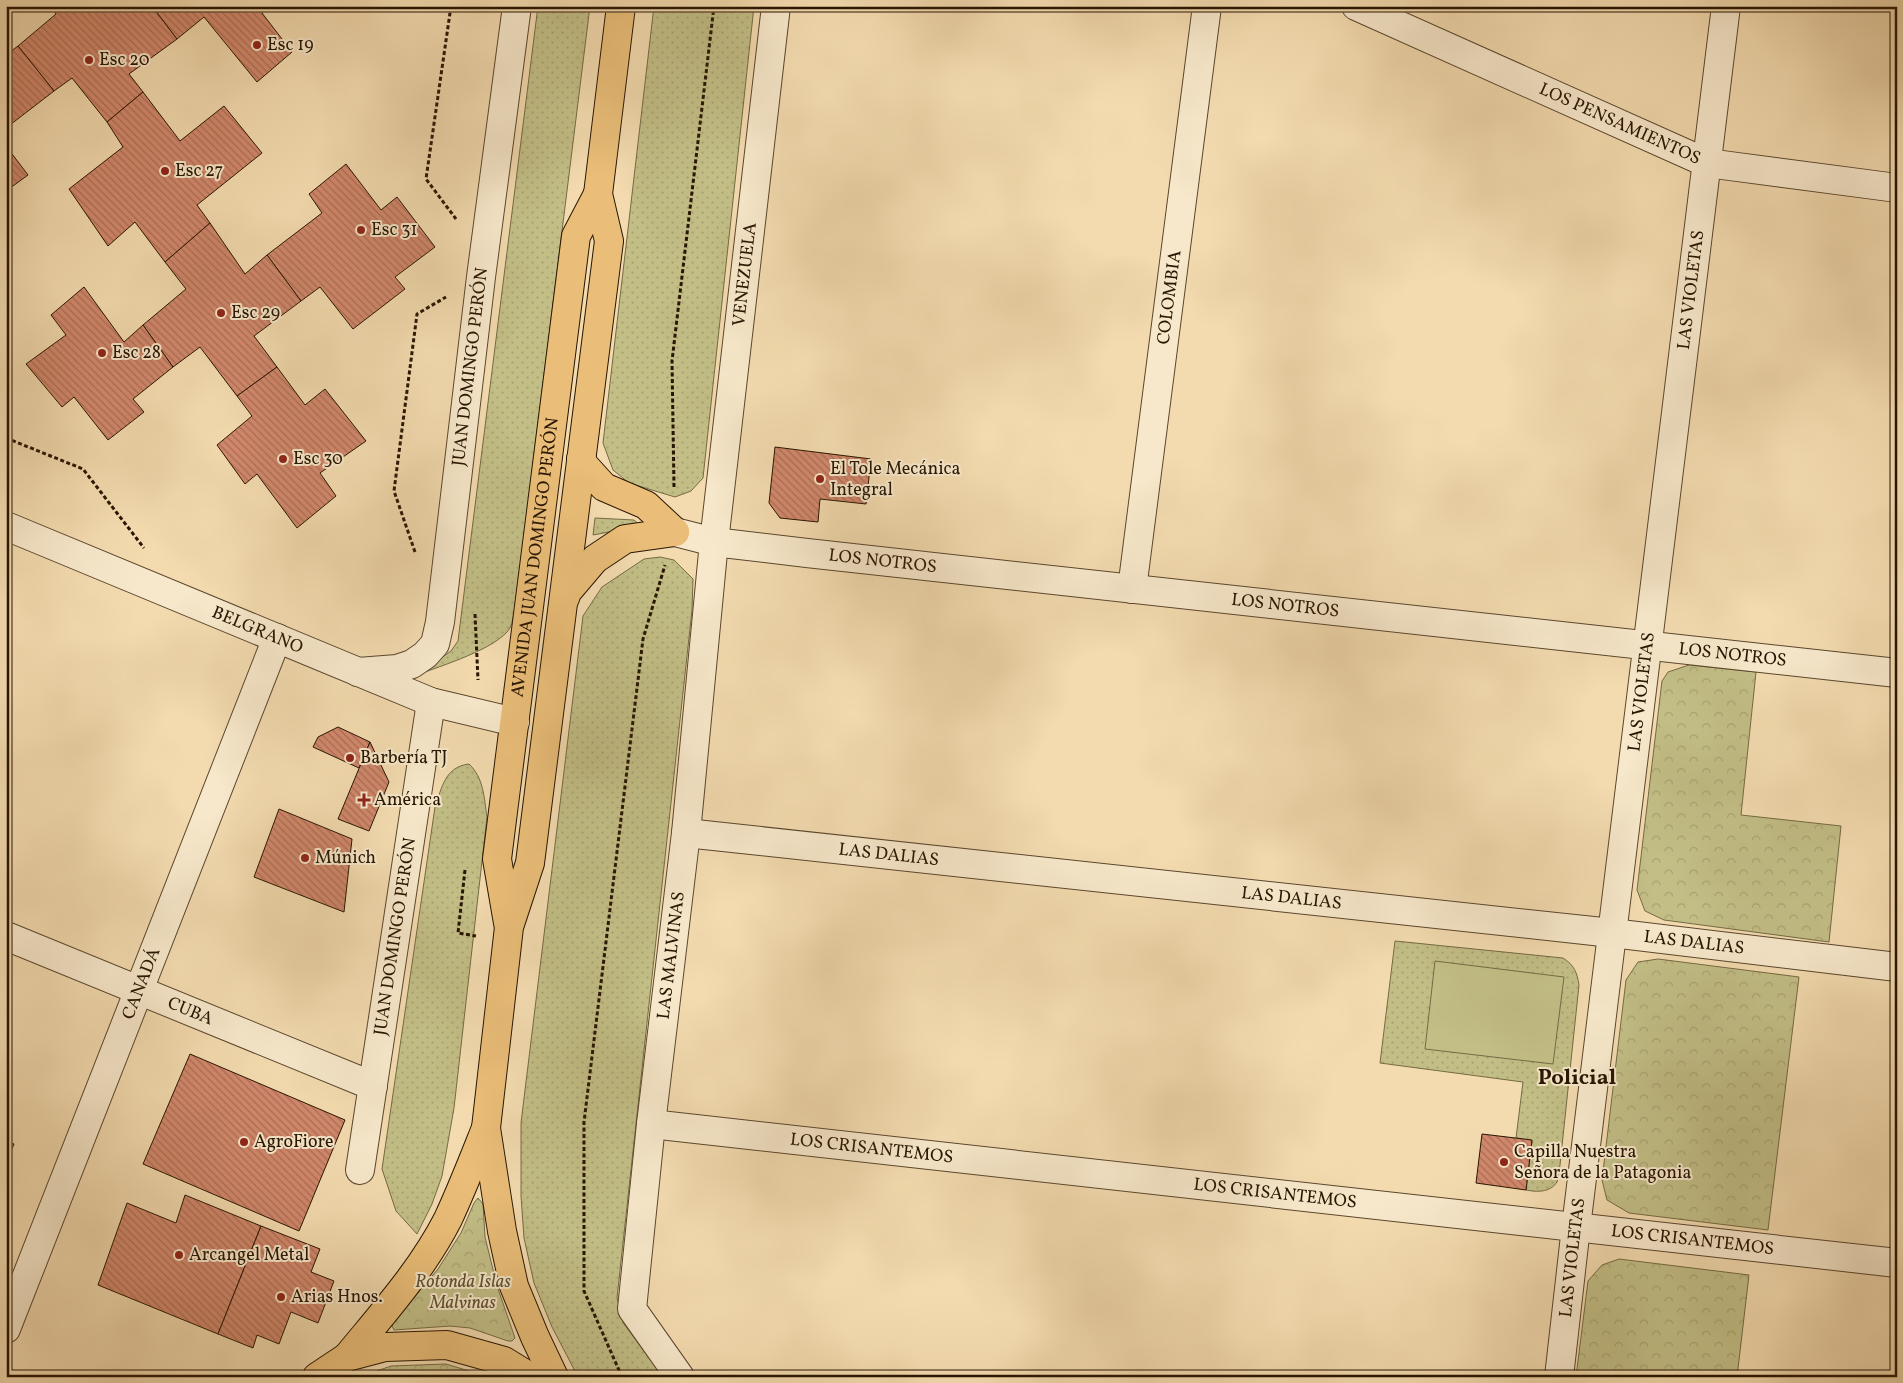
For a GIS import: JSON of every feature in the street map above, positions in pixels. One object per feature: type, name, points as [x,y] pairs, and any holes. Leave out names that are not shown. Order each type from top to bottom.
[{"type":"main road","name":"AVENIDA JUAN DOMINGO PERÓN","points":[[554,1377],[514,1286],[502,1231],[486,1128],[508,934],[530,863],[609,241],[598,194],[621,6]]},
{"type":"main road","name":"AVENIDA JUAN DOMINGO PERÓN","points":[[508,934],[498,859],[514,722],[576,236],[598,194]]},
{"type":"main road","points":[[581,459],[604,487],[646,506],[675,532]]},
{"type":"main road","points":[[563,602],[567,592],[595,559],[625,539],[675,532]]},
{"type":"main road","name":"AVENIDA JUAN DOMINGO PERÓN","points":[[347,1356],[393,1302],[421,1264],[447,1219],[486,1128]]},
{"type":"main road","points":[[317,1377],[347,1356],[385,1346],[447,1345],[504,1361],[530,1377]]},
{"type":"street","name":"JUAN DOMINGO PERÓN","points":[[358,672],[397,669],[412,664],[425,655],[435,644],[440,622],[517,6]]},
{"type":"street","name":"VENEZUELA","points":[[714,542],[776,6]]},
{"type":"street","name":"COLOMBIA","points":[[1132,589],[1207,6]]},
{"type":"street","name":"LOS PENSAMIENTOS","points":[[1356,6],[1707,164],[1897,188]]},
{"type":"street","name":"LAS VIOLETAS","points":[[1559,1377],[1726,6]]},
{"type":"street","name":"BELGRANO","points":[[6,526],[431,702],[514,722]]},
{"type":"street","name":"LOS NOTROS","points":[[675,532],[714,542],[1897,674]]},
{"type":"street","name":"LAS MALVINAS","points":[[673,1368],[632,1309],[651,1124],[686,833],[714,542]]},
{"type":"street","name":"CANADÁ","points":[[6,1329],[277,638]]},
{"type":"street","name":"JUAN DOMINGO PERÓN","points":[[360,1170],[431,702]]},
{"type":"street","name":"LAS DALIAS","points":[[686,833],[1612,933],[1897,967]]},
{"type":"street","name":"CUBA","points":[[6,936],[373,1086]]},
{"type":"street","name":"LOS CRISANTEMOS","points":[[651,1124],[1897,1263]]},
{"type":"path","points":[[417,557],[394,491],[417,314],[483,267],[426,179],[451,6]]},
{"type":"path","points":[[622,1377],[584,1291],[584,1122],[643,639],[675,532],[672,362],[714,6]]},
{"type":"path","points":[[6,438],[83,469],[148,553]]},
{"type":"path","points":[[475,609],[479,713]]},
{"type":"path","points":[[466,862],[458,933],[508,934]]},
{"type":"green space","points":[[538,6],[590,6],[515,609],[510,628],[493,643],[467,656],[417,675],[451,651],[458,641]]},
{"type":"green space","points":[[654,6],[754,6],[703,478],[691,491],[675,497],[629,483],[613,470],[603,443]]},
{"type":"green space","points":[[595,518],[634,520],[641,526],[593,535]]},
{"type":"green space","points":[[660,557],[674,560],[693,579],[692,610],[617,1298],[624,1324],[663,1377],[578,1377],[552,1327],[534,1283],[524,1238],[521,1196],[521,1123],[583,616],[602,587],[644,559]]},
{"type":"green space","points":[[1689,665],[1756,672],[1741,815],[1841,826],[1829,942],[1664,920],[1645,911],[1637,890],[1662,681],[1668,672]]},
{"type":"green space","points":[[469,764],[478,776],[484,796],[487,817],[454,1108],[442,1176],[432,1204],[417,1234],[396,1211],[382,1169],[435,807],[446,779],[455,769]]},
{"type":"green space","points":[[1395,941],[1563,958],[1574,969],[1579,985],[1559,1176],[1557,1182],[1551,1188],[1538,1191],[1526,1190],[1532,1141],[1516,1138],[1523,1082],[1380,1063]]},
{"type":"green space","points":[[1658,959],[1799,977],[1768,1230],[1629,1213],[1607,1200],[1602,1180],[1626,980],[1638,962]]},
{"type":"green space","points":[[1435,961],[1564,977],[1553,1064],[1425,1049]]},
{"type":"green space","name":"Rotonda Islas Malvinas","points":[[478,1198],[483,1204],[485,1237],[497,1286],[515,1338],[512,1341],[508,1341],[470,1328],[450,1326],[394,1330],[393,1322],[438,1269],[461,1233]]},
{"type":"green space","points":[[1619,1259],[1749,1275],[1737,1377],[1576,1377],[1588,1281],[1602,1265]]},
{"type":"green space","name":"Rotonda Islas Malvinas","points":[[446,1364],[489,1377],[360,1377],[391,1366]]},
{"type":"building","name":"Esc 20","points":[[51,6],[152,6],[177,39],[129,74],[143,92],[107,122],[72,78],[54,91],[18,46],[56,14]]},
{"type":"building","name":"Esc 19","points":[[152,6],[270,6],[262,13],[292,52],[257,82],[204,17],[177,39]]},
{"type":"building","points":[[18,46],[54,91],[6,128],[6,55]]},
{"type":"building","name":"Esc 27","points":[[143,92],[180,141],[224,106],[262,153],[197,205],[210,223],[165,262],[135,222],[108,246],[69,189],[123,147],[107,122]]},
{"type":"building","points":[[6,146],[28,175],[6,191]]},
{"type":"building","name":"Esc 31","points":[[346,164],[381,210],[397,197],[435,247],[395,277],[405,289],[353,329],[320,287],[301,301],[267,255],[322,213],[309,194]]},
{"type":"building","name":"Esc 29","points":[[210,223],[245,274],[267,255],[301,301],[254,336],[277,367],[237,396],[200,347],[173,367],[143,325],[186,289],[165,262]]},
{"type":"building","name":"Esc 28","points":[[84,287],[124,342],[143,325],[173,367],[133,399],[144,412],[108,440],[74,397],[62,407],[26,364],[66,335],[51,315]]},
{"type":"building","name":"Esc 30","points":[[277,367],[305,405],[325,389],[366,441],[320,473],[336,496],[297,528],[257,474],[245,484],[217,445],[252,416],[237,396]]},
{"type":"building","name":"El Tole Mecánica Integral","points":[[775,447],[871,459],[866,504],[820,499],[818,522],[780,518],[769,503]]},
{"type":"building","name":"Barbería TJ","points":[[338,727],[370,742],[359,768],[313,747],[318,737]]},
{"type":"building","name":"América","points":[[370,742],[389,782],[369,831],[338,819]]},
{"type":"building","name":"Múnich","points":[[279,809],[352,839],[344,912],[254,877]]},
{"type":"building","name":"AgroFiore","points":[[190,1054],[345,1120],[299,1231],[143,1164]]},
{"type":"building","name":"Capilla Nuestra Señora de la Patagonia","points":[[1482,1134],[1532,1140],[1526,1190],[1476,1183]]},
{"type":"building","points":[[6,1141],[14,1144],[6,1163]]},
{"type":"building","name":"Arcangel Metal","points":[[185,1195],[261,1226],[218,1334],[98,1285],[127,1203],[176,1223]]},
{"type":"building","name":"Arias Hnos.","points":[[261,1226],[320,1249],[311,1272],[334,1281],[318,1323],[291,1312],[279,1344],[257,1335],[253,1348],[218,1334]]},
{"type":"place","name":"Esc 19","points":[[257,45]]},
{"type":"place","name":"Esc 20","points":[[89,60]]},
{"type":"place","name":"Esc 27","points":[[165,171]]},
{"type":"place","name":"Esc 31","points":[[361,230]]},
{"type":"place","name":"Esc 29","points":[[221,313]]},
{"type":"place","name":"Esc 28","points":[[102,353]]},
{"type":"place","name":"Esc 30","points":[[283,459]]},
{"type":"place","name":"El Tole Mecánica Integral","points":[[820,479]]},
{"type":"place","name":"Barbería TJ","points":[[350,758]]},
{"type":"place","name":"América","points":[[364,800]]},
{"type":"place","name":"Múnich","points":[[305,858]]},
{"type":"place","name":"AgroFiore","points":[[244,1142]]},
{"type":"place","name":"Capilla Nuestra Señora de la Patagonia","points":[[1504,1162]]},
{"type":"place","name":"Arcangel Metal","points":[[179,1255]]},
{"type":"place","name":"Arias Hnos.","points":[[281,1297]]},
{"type":"district","name":"Policial","points":[[1577,1078]]}]
